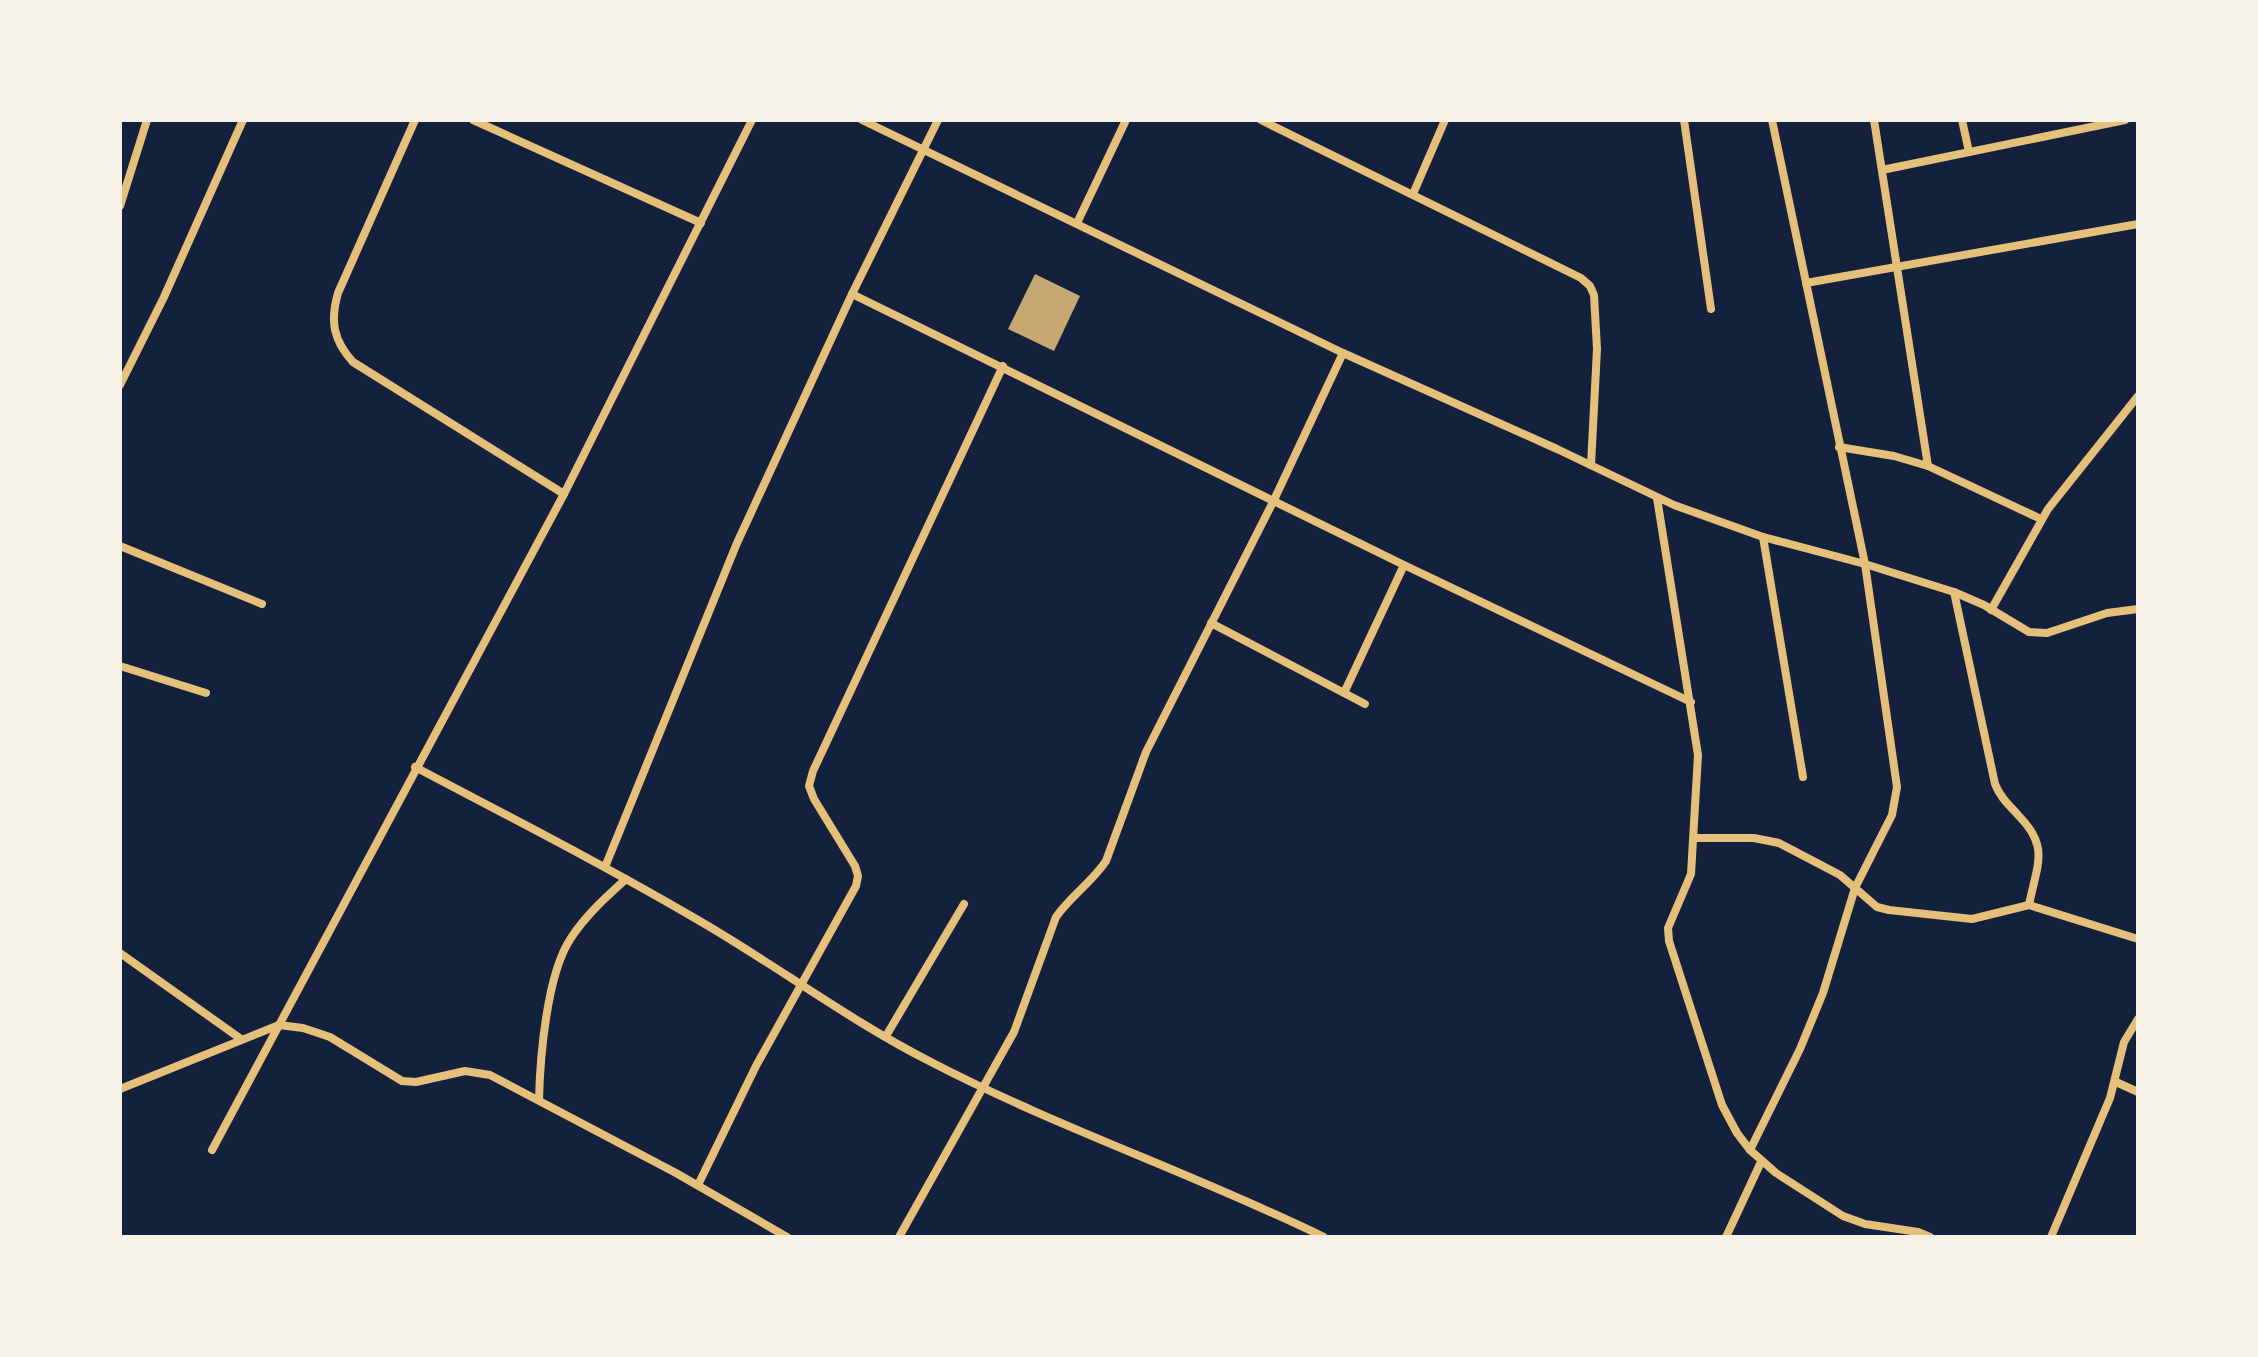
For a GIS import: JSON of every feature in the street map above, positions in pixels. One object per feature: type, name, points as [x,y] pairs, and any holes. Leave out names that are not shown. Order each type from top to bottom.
[{"type":"street","points":[[120,206],[147,120]]},
{"type":"street","points":[[120,385],[164,297],[243,120]]},
{"type":"street","points":[[415,120],[338,293],[333,310],[333,332],[341,349],[353,362],[564,494]]},
{"type":"street","points":[[473,120],[701,223]]},
{"type":"street","points":[[212,1150],[564,494],[752,120]]},
{"type":"street","points":[[862,120],[1343,353],[1657,498],[1763,537],[1954,592],[1991,610],[2019,629],[2037,633],[2057,630],[2107,613],[2138,609]]},
{"type":"street","points":[[605,867],[737,543],[852,294],[938,120]]},
{"type":"street","points":[[1077,223],[1126,120]]},
{"type":"street","points":[[1261,120],[1581,278],[1590,286],[1594,295],[1597,349],[1591,465]]},
{"type":"street","points":[[1282,130],[1286,120]]},
{"type":"street","points":[[1413,194],[1445,120]]},
{"type":"street","points":[[1684,120],[1711,309]]},
{"type":"street","points":[[1750,1150],[1800,1049],[1823,993],[1855,888],[1892,815],[1897,787],[1865,564],[1772,120]]},
{"type":"street","points":[[1874,120],[1928,466]]},
{"type":"street","points":[[1962,120],[1969,152]]},
{"type":"street","points":[[1882,170],[2125,120]]},
{"type":"street","points":[[1806,283],[2138,224]]},
{"type":"street","points":[[852,294],[1273,502],[1691,702]]},
{"type":"street","points":[[899,1237],[1018,1023],[1056,917],[1066,902],[1106,861],[1146,752],[1273,502],[1343,353]]},
{"type":"street","points":[[698,1185],[756,1066],[856,886],[858,876],[809,786],[813,771],[1003,366]]},
{"type":"street","points":[[1991,610],[2041,519],[2138,396]]},
{"type":"street","points":[[1839,447],[1894,456],[1928,466],[2041,519]]},
{"type":"street","points":[[1657,498],[1698,755],[1691,874],[1668,928],[1669,941],[1722,1105],[1737,1133],[1761,1162],[1803,1192],[1854,1221],[1918,1232],[1930,1237]]},
{"type":"street","points":[[1763,537],[1803,777]]},
{"type":"street","points":[[120,546],[262,604]]},
{"type":"street","points":[[1344,693],[1404,565]]},
{"type":"street","points":[[1954,592],[1998,793],[2038,839],[2029,905]]},
{"type":"street","points":[[1211,623],[1365,704]]},
{"type":"street","points":[[120,666],[206,693]]},
{"type":"street","points":[[415,767],[699,920],[929,1062],[1324,1237]]},
{"type":"street","points":[[1695,838],[1766,839],[1840,875],[1877,907],[1972,919],[2029,905],[2138,939]]},
{"type":"street","points":[[539,1100],[541,1065],[557,966],[569,940],[587,916],[626,879]]},
{"type":"street","points":[[886,1036],[964,904]]},
{"type":"street","points":[[120,953],[241,1039]]},
{"type":"street","points":[[2051,1237],[2116,1082],[2124,1042],[2138,1019]]},
{"type":"street","points":[[120,1089],[279,1025],[303,1028],[330,1037],[402,1081],[416,1082],[465,1071],[490,1075],[698,1185],[787,1237]]},
{"type":"street","points":[[2116,1082],[2138,1092]]},
{"type":"street","points":[[1726,1237],[1761,1162]]},
{"type":"building","points":[[1035,274],[1080,296],[1054,351],[1008,329]]}]
